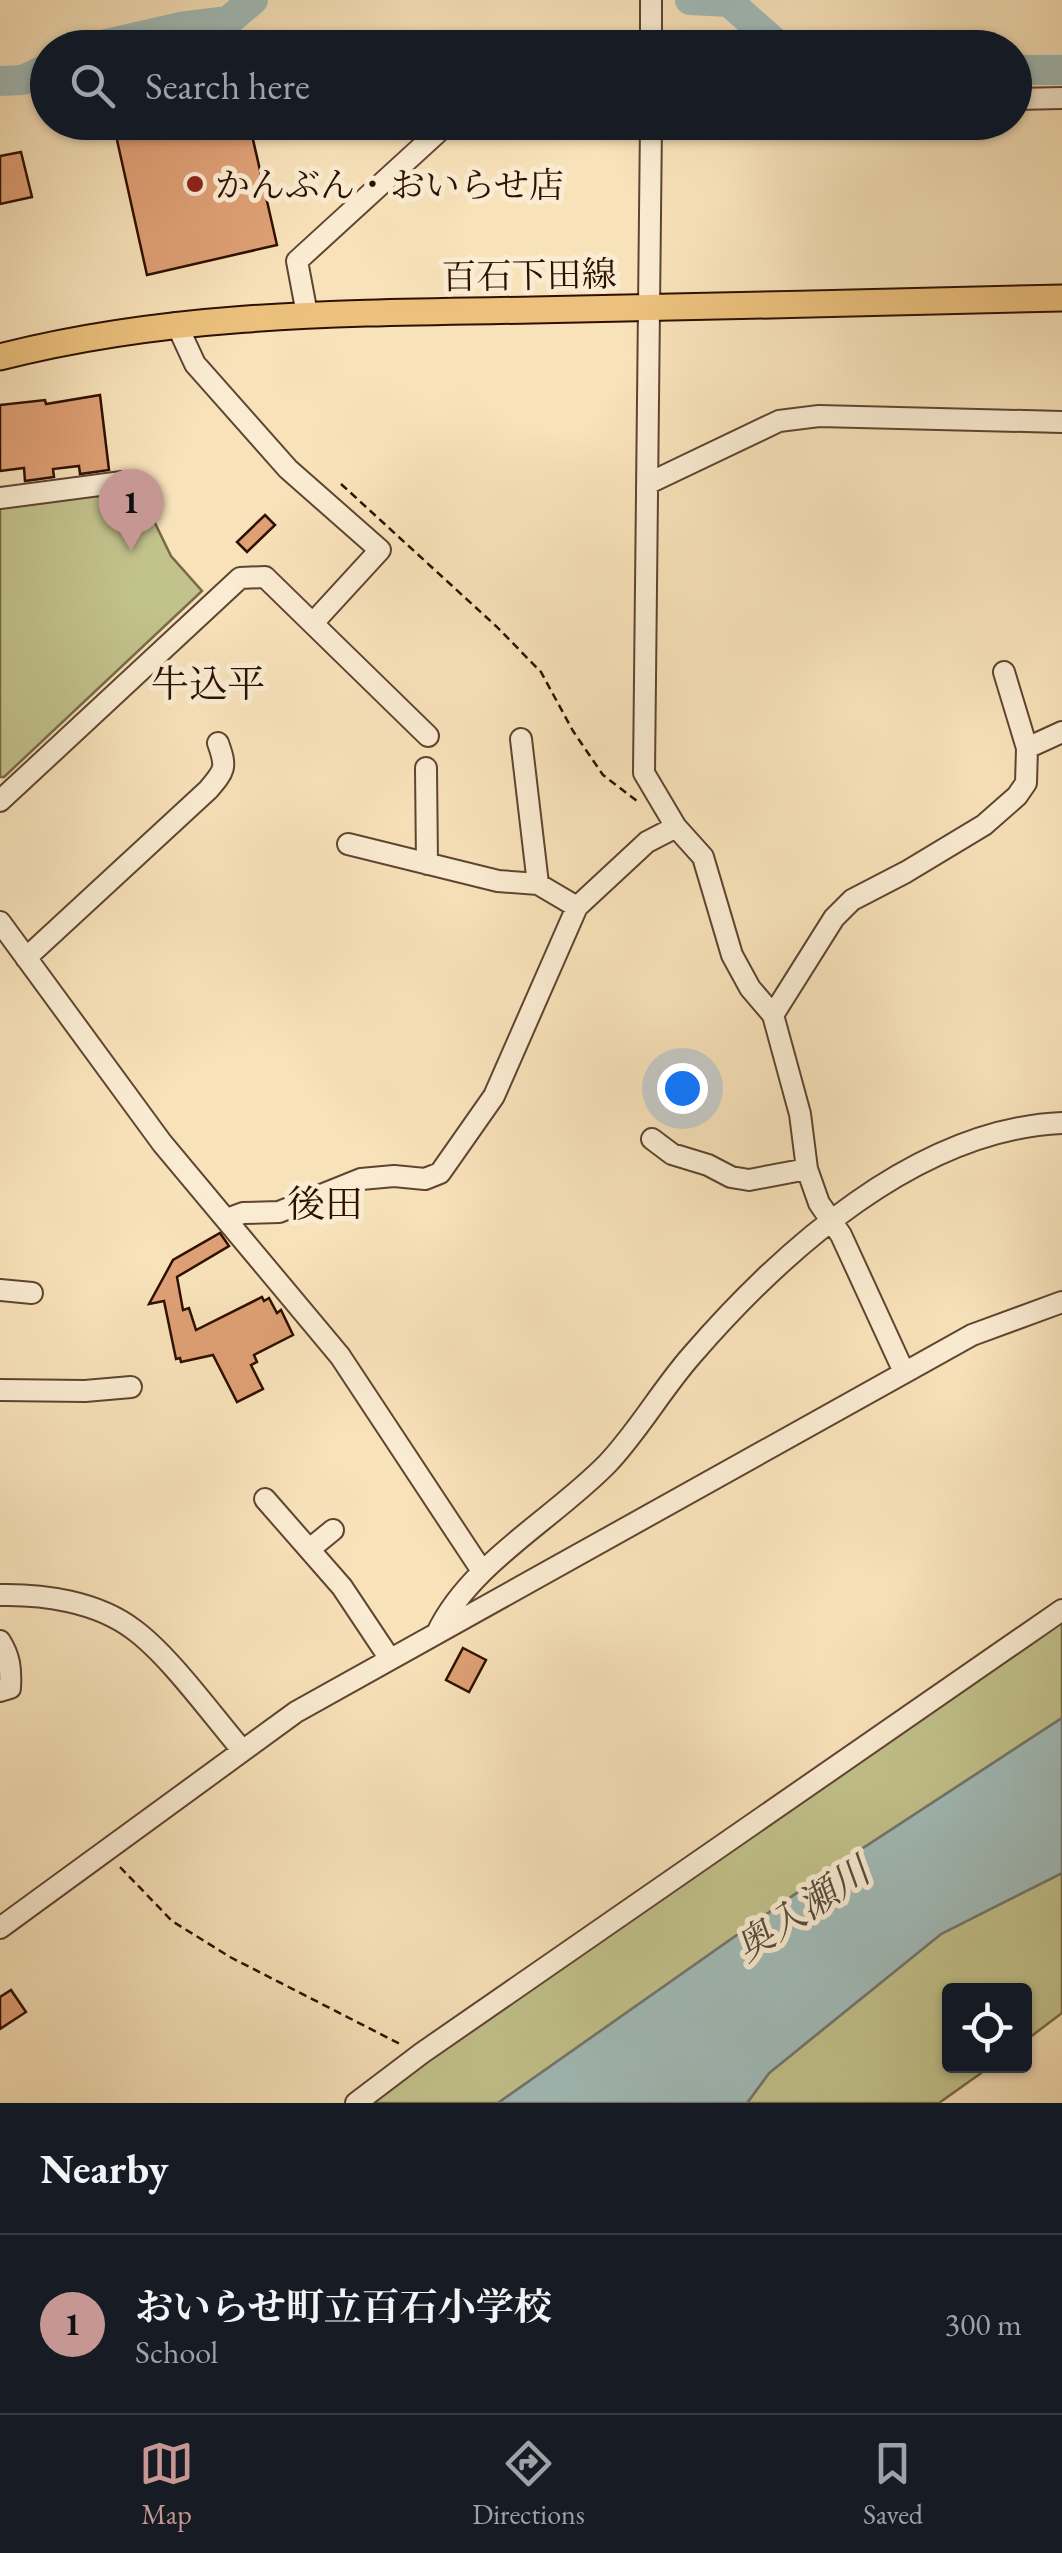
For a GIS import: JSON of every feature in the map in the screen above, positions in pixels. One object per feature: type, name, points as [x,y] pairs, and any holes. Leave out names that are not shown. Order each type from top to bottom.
[{"type":"main road","name":"百石下田線","points":[[0,357],[176,323],[307,314],[1062,298]]},
{"type":"street","points":[[651,0],[651,30]]},
{"type":"street","points":[[1032,99],[1062,98]]},
{"type":"street","points":[[307,314],[297,261],[430,140]]},
{"type":"street","points":[[651,140],[644,772],[668,830],[704,857],[732,955],[750,988],[773,1016],[800,1114],[807,1168],[904,1372]]},
{"type":"street","points":[[176,323],[194,364],[288,470],[380,550],[313,624]]},
{"type":"street","points":[[647,484],[779,420],[819,416],[1062,422]]},
{"type":"street","points":[[0,498],[122,482]]},
{"type":"street","points":[[0,801],[240,578],[265,577],[428,736]]},
{"type":"street","points":[[773,1016],[834,918],[852,900],[984,825],[1026,783],[1027,748],[1004,672]]},
{"type":"street","points":[[1027,748],[1062,732]]},
{"type":"street","points":[[521,740],[538,884]]},
{"type":"street","points":[[26,958],[208,790],[223,772],[225,761],[218,743]]},
{"type":"street","points":[[426,768],[427,864]]},
{"type":"street","points":[[227,1219],[243,1213],[278,1212],[361,1178],[394,1176],[425,1180],[440,1173],[494,1096],[577,907],[668,830]]},
{"type":"street","points":[[348,844],[498,881],[538,884],[577,907]]},
{"type":"street","points":[[0,922],[162,1142],[340,1356],[482,1571]]},
{"type":"street","points":[[437,1632],[450,1606],[482,1571],[555,1513],[610,1461],[692,1355],[829,1220],[927,1159],[1018,1128],[1062,1122]]},
{"type":"street","points":[[652,1138],[672,1154],[708,1164],[731,1177],[749,1180],[807,1168]]},
{"type":"street","points":[[0,1290],[32,1292]]},
{"type":"street","points":[[0,1928],[296,1712],[972,1335],[1062,1302]]},
{"type":"street","points":[[0,1390],[132,1387]]},
{"type":"street","points":[[266,1499],[342,1587],[390,1659]]},
{"type":"street","points":[[310,1548],[334,1530]]},
{"type":"street","points":[[0,1595],[51,1598],[86,1607],[134,1629],[242,1750]]},
{"type":"street","points":[[356,2103],[422,2053],[1062,1610]]},
{"type":"street","points":[[0,1641],[8,1654],[11,1672],[10,1688],[0,1690]]},
{"type":"path","points":[[341,484],[542,672],[573,731],[603,775],[648,809],[668,830]]},
{"type":"path","points":[[106,1850],[136,1886],[186,1930],[230,1957],[422,2053]]},
{"type":"green space","points":[[138,488],[171,556],[202,591],[0,777],[0,504]]},
{"type":"green space","points":[[1062,1621],[1062,1718],[828,1871],[498,2103],[370,2103],[428,2059]]},
{"type":"green space","points":[[1062,1873],[1062,2013],[1032,2036],[1032,1983],[942,1983],[942,2073],[981,2073],[939,2103],[747,2103],[769,2073],[941,1934]]},
{"type":"water","name":"奥入瀬川","points":[[1062,1718],[1062,1873],[941,1934],[769,2073],[747,2103],[498,2103],[828,1871]]},
{"type":"building","name":"かんぶん・おいらせ店","points":[[117,140],[253,140],[277,245],[147,275]]},
{"type":"building","points":[[21,152],[32,197],[0,204],[0,156]]},
{"type":"building","points":[[100,395],[109,470],[80,474],[79,466],[53,469],[54,477],[25,481],[24,468],[0,471],[0,405],[45,400],[46,404]]},
{"type":"building","points":[[265,515],[275,525],[247,552],[237,542]]},
{"type":"building","points":[[220,1233],[229,1246],[177,1277],[183,1310],[189,1308],[196,1330],[262,1297],[264,1301],[269,1298],[277,1313],[281,1310],[293,1335],[254,1355],[257,1362],[251,1365],[263,1389],[237,1402],[213,1355],[181,1362],[176,1359],[164,1301],[149,1304],[173,1260]]},
{"type":"building","points":[[463,1648],[486,1660],[469,1692],[446,1680]]},
{"type":"building","points":[[11,1990],[26,2012],[0,2029],[0,1997]]},
{"type":"waterway","points":[[167,30],[228,21],[253,0]]},
{"type":"waterway","points":[[690,0],[729,2],[761,30]]},
{"type":"waterway","points":[[1032,70],[1062,70]]},
{"type":"waterway","points":[[0,81],[30,77]]},
{"type":"place","name":"かんぶん・おいらせ店","points":[[195,184]]},
{"type":"place","name":"おいらせ町立百石小学校","points":[[131,551]]},
{"type":"district","name":"牛込平","points":[[208,683]]},
{"type":"district","name":"後田","points":[[325,1203]]}]
